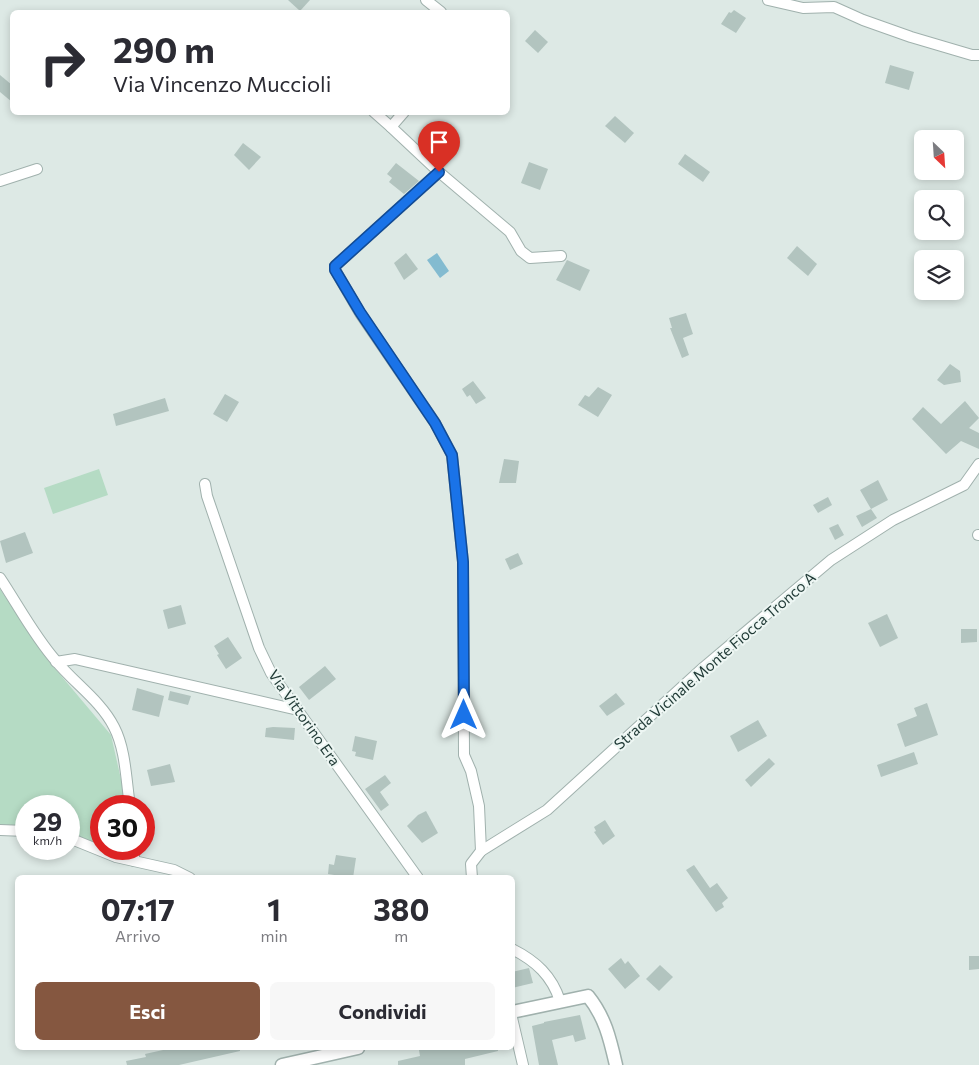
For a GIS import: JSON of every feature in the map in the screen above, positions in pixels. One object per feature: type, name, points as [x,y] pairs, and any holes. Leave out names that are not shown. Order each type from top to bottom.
[{"type":"street","points":[[426,0],[438,10]]},
{"type":"street","points":[[768,0],[803,8],[834,7],[910,37],[972,55],[979,55]]},
{"type":"street","points":[[378,115],[439,172],[510,232],[521,251],[530,258],[561,256]]},
{"type":"street","points":[[391,126],[401,115]]},
{"type":"street","points":[[0,181],[37,168]]},
{"type":"street","points":[[439,172],[335,266],[335,270],[355,305],[435,423],[452,455],[463,562],[464,755],[471,771],[479,806],[480,851],[471,864],[472,875]]},
{"type":"street","name":"Strada Vicinale Monte Fiocca Tronco A","points":[[480,851],[547,810],[704,667],[831,560],[893,520],[964,485],[979,464]]},
{"type":"street","name":"Via Vittorino Era","points":[[205,484],[259,648],[271,673],[416,875]]},
{"type":"street","points":[[0,578],[56,662],[101,708],[115,729],[121,746],[128,795]]},
{"type":"street","points":[[56,662],[75,659],[298,710]]},
{"type":"street","points":[[0,830],[15,830]]},
{"type":"street","points":[[80,842],[116,857],[174,870],[184,875]]},
{"type":"street","points":[[515,951],[544,971],[555,985],[560,1001]]},
{"type":"street","points":[[515,1011],[588,996],[599,1010],[607,1027],[616,1065]]},
{"type":"street","points":[[515,1031],[523,1065]]},
{"type":"street","points":[[282,1065],[349,1050]]},
{"type":"green space","points":[[99,469],[108,495],[53,514],[44,488]]},
{"type":"green space","points":[[0,589],[47,659],[111,735],[125,795],[90,795],[90,843],[80,841],[80,795],[15,795],[15,831],[0,832]]},
{"type":"water","points":[[437,253],[449,271],[440,278],[427,260]]},
{"type":"building","points":[[288,0],[310,0],[301,10]]},
{"type":"building","points":[[734,10],[746,18],[736,33],[721,24],[729,12],[731,13]]},
{"type":"building","points":[[535,30],[548,42],[538,53],[525,41]]},
{"type":"building","points":[[890,65],[914,72],[909,90],[885,83]]},
{"type":"building","points":[[0,75],[10,83],[10,100],[0,92]]},
{"type":"building","points":[[615,116],[634,133],[625,143],[605,126]]},
{"type":"building","points":[[243,143],[261,157],[249,170],[234,155]]},
{"type":"building","points":[[685,154],[710,172],[703,182],[678,164]]},
{"type":"building","points":[[529,162],[548,169],[540,190],[521,183]]},
{"type":"building","points":[[396,163],[419,181],[404,194],[389,182],[392,178],[387,174]]},
{"type":"building","points":[[797,246],[817,264],[808,276],[787,258]]},
{"type":"building","points":[[406,253],[418,269],[404,280],[394,263]]},
{"type":"building","points":[[567,260],[590,270],[580,291],[556,280]]},
{"type":"building","points":[[686,313],[693,334],[683,338],[689,355],[682,358],[670,328],[672,328],[669,318]]},
{"type":"building","points":[[950,364],[960,371],[961,382],[944,385],[937,380]]},
{"type":"building","points":[[473,381],[486,398],[476,404],[470,395],[467,397],[462,389]]},
{"type":"building","points":[[598,387],[612,395],[598,417],[578,405],[585,395],[589,397]]},
{"type":"building","points":[[225,394],[239,402],[227,422],[213,414]]},
{"type":"building","points":[[165,398],[169,411],[116,426],[113,414]]},
{"type":"building","points":[[965,401],[979,418],[969,428],[979,433],[979,449],[961,441],[946,454],[912,419],[923,407],[941,424]]},
{"type":"building","points":[[504,459],[519,461],[516,483],[499,483]]},
{"type":"building","points":[[878,480],[888,500],[871,509],[860,490]]},
{"type":"building","points":[[828,497],[832,505],[818,513],[813,505]]},
{"type":"building","points":[[871,509],[877,518],[862,527],[856,516]]},
{"type":"building","points":[[838,524],[844,535],[835,540],[829,528]]},
{"type":"building","points":[[25,532],[33,553],[6,563],[0,541]]},
{"type":"building","points":[[518,553],[523,564],[510,570],[505,559]]},
{"type":"building","points":[[181,605],[186,624],[168,629],[163,610]]},
{"type":"building","points":[[887,614],[898,638],[880,647],[868,623]]},
{"type":"building","points":[[961,629],[977,629],[977,642],[961,643]]},
{"type":"building","points":[[228,637],[242,658],[226,669],[217,655],[219,654],[214,646]]},
{"type":"building","points":[[325,666],[336,679],[309,700],[299,687]]},
{"type":"building","points":[[137,688],[164,696],[159,717],[132,710]]},
{"type":"building","points":[[170,691],[191,696],[188,705],[168,700]]},
{"type":"building","points":[[616,693],[625,704],[607,716],[599,706]]},
{"type":"building","points":[[927,703],[938,735],[905,747],[897,724],[917,716],[914,708]]},
{"type":"building","points":[[758,720],[767,736],[738,752],[730,736]]},
{"type":"building","points":[[266,728],[295,728],[294,740],[265,737]]},
{"type":"building","points":[[355,736],[377,741],[373,760],[355,756],[356,752],[352,751]]},
{"type":"building","points":[[914,752],[918,764],[881,777],[877,765]]},
{"type":"building","points":[[769,758],[775,764],[751,787],[745,780]]},
{"type":"building","points":[[170,764],[175,782],[151,786],[147,770]]},
{"type":"building","points":[[385,775],[391,783],[380,792],[389,805],[381,811],[365,789]]},
{"type":"building","points":[[426,811],[438,833],[422,843],[407,826],[418,815]]},
{"type":"building","points":[[605,820],[615,836],[603,845],[594,832],[596,831],[594,827]]},
{"type":"building","points":[[336,855],[356,858],[353,875],[328,874],[329,864],[334,865]]},
{"type":"building","points":[[694,865],[710,888],[717,883],[728,898],[722,903],[724,907],[716,912],[686,870]]},
{"type":"building","points":[[969,956],[979,956],[979,969],[969,970]]},
{"type":"building","points":[[621,958],[625,964],[628,961],[640,976],[625,989],[608,969]]},
{"type":"building","points":[[660,965],[673,977],[659,991],[646,979]]},
{"type":"building","points":[[529,968],[533,983],[515,987],[515,971]]},
{"type":"building","points":[[580,1015],[586,1039],[575,1042],[573,1035],[552,1040],[558,1065],[539,1065],[532,1026]]},
{"type":"building","points":[[163,1050],[240,1050],[179,1065],[127,1065],[126,1061],[146,1057],[145,1054]]},
{"type":"building","points":[[419,1050],[498,1050],[465,1059],[465,1065],[398,1065],[398,1061],[420,1056]]},
{"type":"route","points":[[439,172],[335,266],[335,270],[360,312],[435,423],[452,455],[463,562],[464,715]]}]
